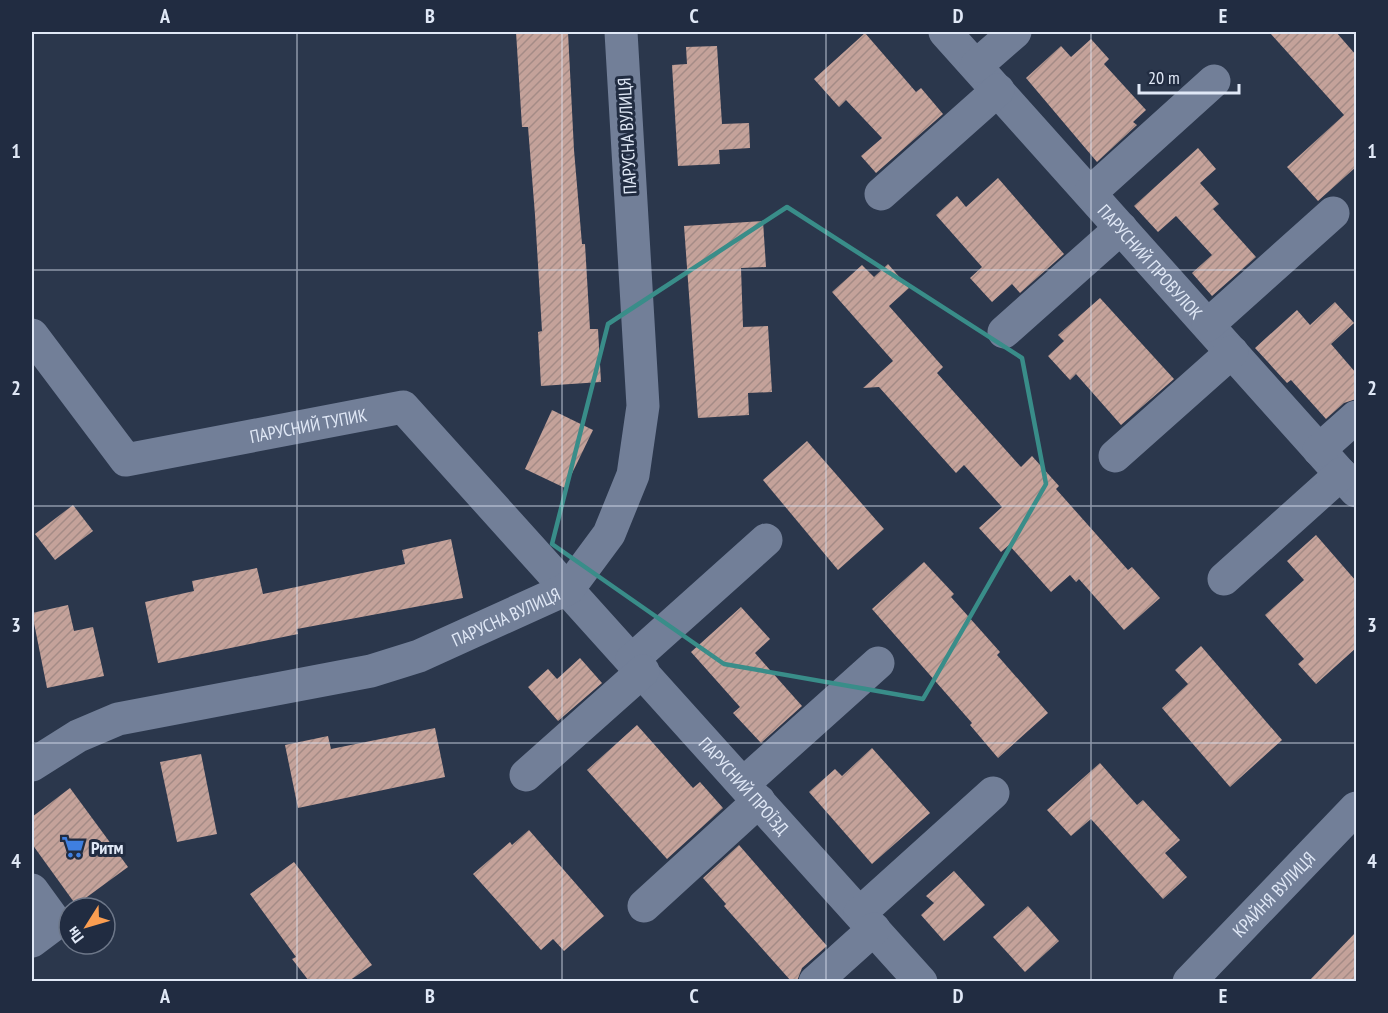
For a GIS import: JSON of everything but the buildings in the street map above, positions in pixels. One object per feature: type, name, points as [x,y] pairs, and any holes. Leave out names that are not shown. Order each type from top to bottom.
[{"type":"street","name":"ПАРУСНА ВУЛИЦЯ","points":[[32,765],[78,736],[118,719],[371,671],[419,656],[569,588],[609,534],[633,475],[643,406],[621,32]]},
{"type":"street","name":"ПАРУСНИЙ ПРОВУЛОК","points":[[945,32],[1349,482]]},
{"type":"street","points":[[976,66],[1015,32]]},
{"type":"street","points":[[1090,193],[1215,81]]},
{"type":"street","points":[[881,194],[998,90]]},
{"type":"street","points":[[1208,325],[1333,213]]},
{"type":"street","points":[[1004,332],[1121,228]]},
{"type":"street","name":"ПАРУСНИЙ ТУПИК","points":[[32,335],[126,460],[403,407],[569,588]]},
{"type":"street","points":[[1115,456],[1232,352]]},
{"type":"street","points":[[1320,450],[1356,417]]},
{"type":"street","points":[[1224,579],[1349,482]]},
{"type":"street","points":[[526,775],[766,540]]},
{"type":"street","name":"ПАРУСНИЙ ПРОЇЗД","points":[[569,588],[921,981]]},
{"type":"street","points":[[644,906],[878,663]]},
{"type":"street","points":[[815,981],[867,921],[993,793]]},
{"type":"street","name":"КРАЙНЯ ВУЛИЦЯ","points":[[1189,981],[1356,808]]},
{"type":"street","points":[[32,890],[56,923],[32,941]]},
{"type":"highlighted area","points":[[787,207],[1022,358],[1046,484],[923,699],[724,664],[552,544],[608,324]]},
{"type":"place","name":"Ритм","points":[[73,847]]}]
